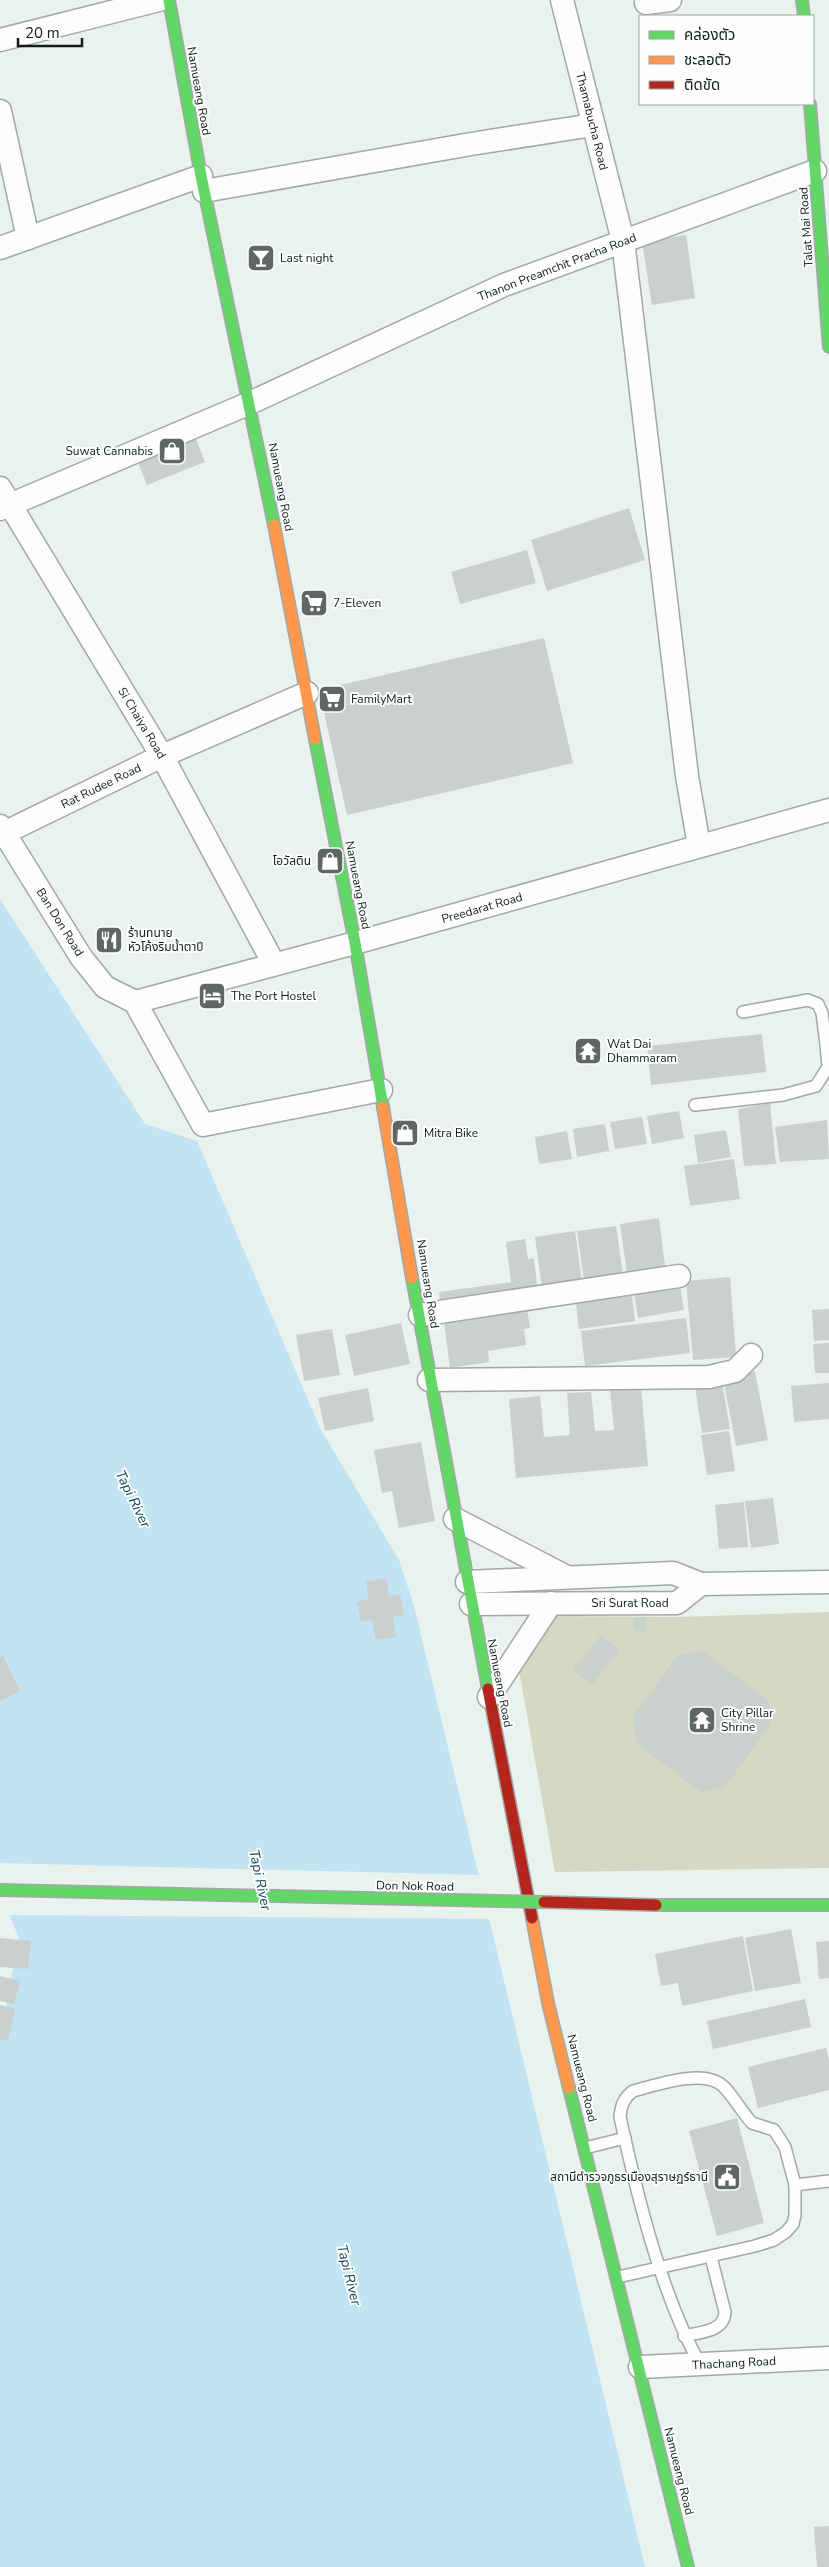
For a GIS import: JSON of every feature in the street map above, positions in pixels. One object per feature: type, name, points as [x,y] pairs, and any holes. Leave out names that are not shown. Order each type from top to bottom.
[{"type":"street","points":[[0,40],[159,0]]},
{"type":"street","name":"Namueang Road","points":[[169,0],[202,183],[250,403],[355,944],[420,1316],[429,1380],[548,2003],[618,2277],[688,2567]]},
{"type":"street","name":"Thamabucha Road","points":[[562,0],[623,241],[686,766],[699,846]]},
{"type":"street","points":[[646,3],[670,0]]},
{"type":"street","points":[[802,0],[804,15]]},
{"type":"street","name":"Talat Mai Road","points":[[810,105],[828,333]]},
{"type":"street","points":[[0,111],[28,238]]},
{"type":"street","points":[[0,248],[202,183],[593,125]]},
{"type":"street","name":"Thanon Preamchit Pracha Road","points":[[3,500],[250,403],[504,285],[815,170]]},
{"type":"street","name":"Si Chaiya Road","points":[[3,500],[162,756],[274,964]]},
{"type":"street","name":"Rat Rudee Road","points":[[2,830],[162,756],[307,693]]},
{"type":"street","name":"Preedarat Road","points":[[135,1002],[355,944],[829,810]]},
{"type":"street","name":"Ban Don Road","points":[[2,830],[81,957],[105,987],[135,1002]]},
{"type":"street","points":[[135,1002],[203,1124],[381,1090]]},
{"type":"street","points":[[420,1316],[679,1276]]},
{"type":"street","points":[[429,1380],[709,1377],[735,1371],[751,1355]]},
{"type":"street","points":[[455,1519],[567,1578]]},
{"type":"street","points":[[467,1582],[673,1573],[701,1584],[829,1582]]},
{"type":"street","name":"Sri Surat Road","points":[[471,1604],[677,1603],[701,1584]]},
{"type":"street","points":[[489,1697],[551,1603]]},
{"type":"street","name":"Don Nok Road","points":[[0,1890],[656,1905],[829,1905]]},
{"type":"street","name":"Thachang Road","points":[[640,2367],[829,2358]]},
{"type":"lane","points":[[695,1106],[783,1095],[816,1086],[828,1067],[827,1044],[822,1013],[818,1004],[808,1000],[743,1012]]},
{"type":"lane","points":[[618,2277],[661,2269],[774,2240],[786,2232],[793,2224],[795,2215],[795,2184],[779,2135],[768,2126],[752,2123],[724,2087],[716,2080],[697,2078],[633,2091],[626,2096],[620,2108],[625,2138],[661,2269],[684,2336],[700,2364]]},
{"type":"lane","points":[[585,2148],[625,2138]]},
{"type":"lane","points":[[795,2184],[829,2181]]},
{"type":"lane","points":[[684,2336],[711,2330],[721,2325],[725,2320],[725,2312],[710,2257]]},
{"type":"green space","points":[[829,1612],[829,1868],[555,1872],[518,1665],[551,1616],[678,1617]]},
{"type":"water","name":"Tapi River","points":[[0,899],[145,1124],[197,1141],[321,1430],[399,1560],[414,1606],[645,2567],[0,2567],[0,2038],[19,1939],[0,1890]]},
{"type":"pier","points":[[0,1863],[481,1875],[492,1919],[7,1915],[0,1897]]},
{"type":"building","points":[[686,235],[695,298],[652,305],[642,242]]},
{"type":"building","points":[[193,432],[205,462],[147,485],[135,455]]},
{"type":"building","points":[[629,508],[645,560],[547,591],[531,540]]},
{"type":"building","points":[[527,550],[536,583],[460,604],[451,572]]},
{"type":"building","points":[[544,638],[573,763],[347,815],[319,690]]},
{"type":"building","points":[[762,1034],[766,1072],[651,1085],[647,1046]]},
{"type":"building","points":[[770,1103],[776,1164],[744,1166],[738,1109]]},
{"type":"building","points":[[679,1111],[684,1138],[652,1144],[647,1116]]},
{"type":"building","points":[[642,1117],[647,1144],[615,1149],[610,1122]]},
{"type":"building","points":[[827,1120],[829,1159],[780,1162],[775,1127]]},
{"type":"building","points":[[605,1124],[609,1151],[577,1157],[573,1129]]},
{"type":"building","points":[[726,1130],[731,1157],[698,1163],[694,1135]]},
{"type":"building","points":[[567,1131],[572,1159],[539,1164],[535,1137]]},
{"type":"building","points":[[734,1159],[740,1199],[690,1206],[684,1166]]},
{"type":"building","points":[[659,1218],[666,1274],[628,1280],[620,1224]]},
{"type":"building","points":[[616,1226],[624,1282],[585,1287],[577,1231]]},
{"type":"building","points":[[575,1231],[583,1289],[543,1295],[535,1237]]},
{"type":"building","points":[[525,1239],[528,1259],[534,1258],[537,1285],[520,1288],[521,1298],[441,1309],[439,1292],[511,1282],[506,1242]]},
{"type":"building","points":[[730,1277],[736,1357],[693,1360],[686,1281]]},
{"type":"building","points":[[679,1279],[684,1310],[638,1318],[633,1286]]},
{"type":"building","points":[[631,1287],[635,1321],[579,1329],[575,1295]]},
{"type":"building","points":[[526,1302],[530,1328],[524,1329],[526,1345],[488,1351],[489,1362],[450,1368],[443,1315]]},
{"type":"building","points":[[829,1309],[829,1340],[814,1341],[812,1310]]},
{"type":"building","points":[[686,1318],[690,1353],[585,1366],[581,1331]]},
{"type":"building","points":[[401,1323],[410,1364],[354,1376],[345,1335]]},
{"type":"building","points":[[332,1329],[340,1375],[304,1381],[296,1335]]},
{"type":"building","points":[[829,1343],[829,1373],[815,1373],[813,1344]]},
{"type":"building","points":[[755,1371],[768,1440],[736,1446],[723,1378]]},
{"type":"building","points":[[721,1376],[730,1429],[702,1433],[694,1380]]},
{"type":"building","points":[[829,1383],[829,1419],[794,1422],[791,1386]]},
{"type":"building","points":[[641,1387],[648,1466],[516,1478],[509,1399],[540,1396],[544,1437],[570,1435],[567,1393],[591,1392],[595,1431],[614,1430],[610,1390]]},
{"type":"building","points":[[368,1388],[374,1421],[325,1431],[318,1398]]},
{"type":"building","points":[[729,1431],[735,1471],[707,1475],[701,1435]]},
{"type":"building","points":[[421,1442],[435,1521],[399,1528],[392,1491],[382,1493],[374,1450]]},
{"type":"building","points":[[773,1498],[779,1544],[751,1548],[745,1501]]},
{"type":"building","points":[[744,1502],[748,1547],[719,1549],[715,1505]]},
{"type":"building","points":[[386,1578],[389,1596],[400,1594],[404,1615],[393,1617],[396,1637],[376,1640],[372,1620],[361,1622],[357,1602],[369,1599],[366,1582]]},
{"type":"building","points":[[646,1617],[646,1631],[633,1631],[633,1618]]},
{"type":"building","points":[[601,1635],[619,1650],[592,1685],[573,1670]]},
{"type":"building","name":"City Pillar Shrine","points":[[703,1651],[769,1701],[771,1724],[725,1787],[701,1792],[637,1744],[633,1716],[679,1654]]},
{"type":"building","points":[[3,1656],[20,1691],[0,1701],[0,1658]]},
{"type":"building","points":[[791,1929],[801,1983],[755,1991],[745,1938]]},
{"type":"building","points":[[743,1936],[753,1991],[682,2006],[678,1983],[661,1986],[655,1954]]},
{"type":"building","points":[[0,1938],[31,1941],[28,1969],[0,1967]]},
{"type":"building","points":[[829,1941],[829,1978],[819,1979],[816,1942]]},
{"type":"building","points":[[0,1976],[20,1981],[14,2004],[0,2001]]},
{"type":"building","points":[[805,1999],[811,2027],[713,2049],[707,2021]]},
{"type":"building","points":[[0,2005],[15,2009],[8,2041],[0,2039]]},
{"type":"building","points":[[826,2048],[829,2060],[829,2090],[758,2108],[748,2067]]},
{"type":"building","name":"สถานีตำรวจภูธรเมืองสุราษฏร์ธานี","points":[[737,2118],[764,2223],[717,2236],[689,2131]]},
{"type":"building","points":[[829,2526],[829,2567],[817,2567],[814,2527]]},
{"type":"traffic: fast","points":[[169,0],[201,176],[274,525]]},
{"type":"traffic: fast","points":[[802,0],[804,15]]},
{"type":"traffic: fast","points":[[810,105],[829,347]]},
{"type":"traffic: fast","points":[[315,739],[355,943],[383,1107]]},
{"type":"traffic: fast","points":[[412,1278],[488,1689]]},
{"type":"traffic: fast","points":[[0,1890],[544,1902]]},
{"type":"traffic: fast","points":[[656,1905],[829,1905]]},
{"type":"traffic: fast","points":[[569,2088],[688,2567]]},
{"type":"traffic: slow","points":[[274,525],[315,739]]},
{"type":"traffic: slow","points":[[383,1107],[412,1278]]},
{"type":"traffic: slow","points":[[532,1918],[548,2003],[569,2088]]},
{"type":"traffic: jam","points":[[488,1689],[532,1918]]},
{"type":"traffic: jam","points":[[544,1902],[656,1905]]},
{"type":"place","name":"Last night","points":[[261,258]]},
{"type":"place","name":"Suwat Cannabis","points":[[172,451]]},
{"type":"place","name":"7-Eleven","points":[[314,603]]},
{"type":"place","name":"FamilyMart","points":[[332,699]]},
{"type":"place","name":"โอวัลติน","points":[[330,861]]},
{"type":"place","name":"ร้านทนาย หัวโค้งริมน้ำตาปี","points":[[109,940]]},
{"type":"place","name":"The Port Hostel","points":[[212,996]]},
{"type":"place","name":"Wat Dai Dhammaram","points":[[588,1051]]},
{"type":"place","name":"Mitra Bike","points":[[405,1133]]},
{"type":"place","name":"City Pillar Shrine","points":[[702,1720]]},
{"type":"place","name":"สถานีตำรวจภูธรเมืองสุราษฏร์ธานี","points":[[727,2177]]}]
